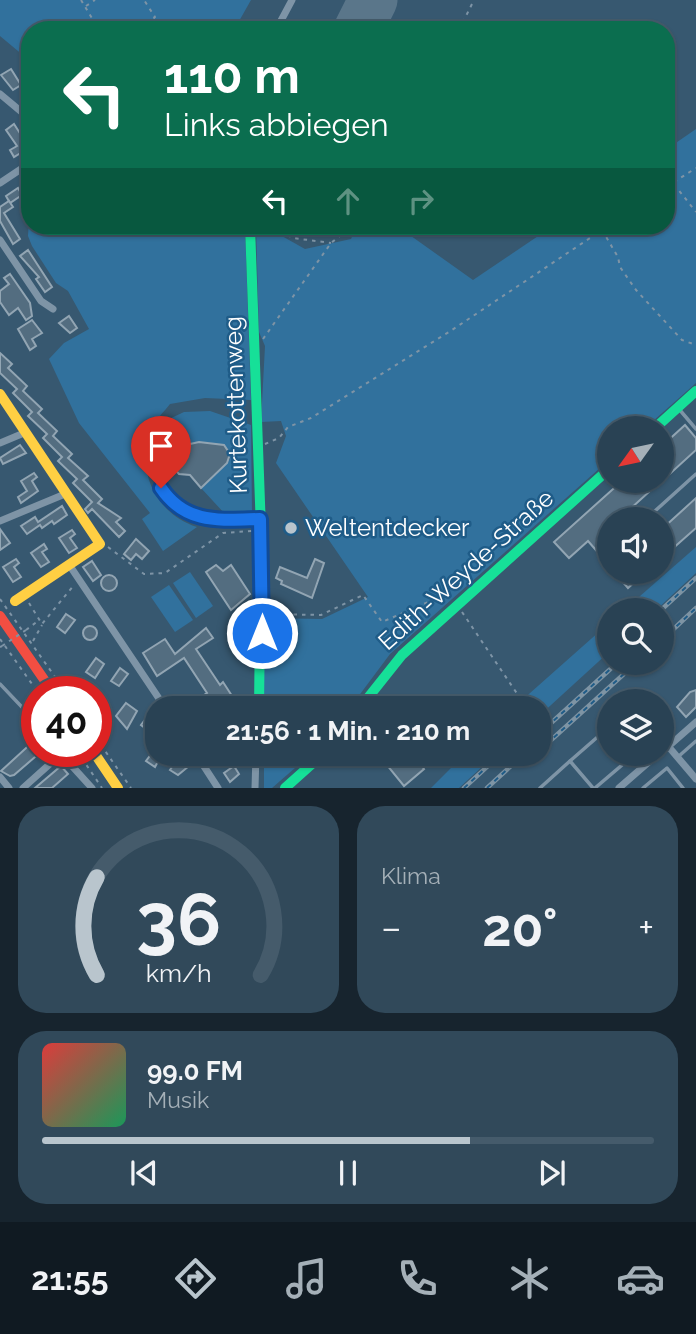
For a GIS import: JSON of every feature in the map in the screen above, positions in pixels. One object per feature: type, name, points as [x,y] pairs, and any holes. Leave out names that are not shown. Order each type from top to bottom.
[{"type":"street","points":[[281,21],[292,0]]},
{"type":"street","points":[[0,94],[21,112]]},
{"type":"street","points":[[0,183],[21,169]]},
{"type":"street","name":"Kurtekottenweg","points":[[250,235],[261,525],[259,696]]},
{"type":"street","points":[[0,240],[41,301],[53,309]]},
{"type":"street","points":[[668,416],[696,391]]},
{"type":"street","points":[[0,394],[100,544],[20,598]]},
{"type":"street","points":[[0,443],[24,433]]},
{"type":"street","name":"Edith-Weyde-Straße","points":[[369,696],[395,662],[597,480]]},
{"type":"street","points":[[0,520],[65,494]]},
{"type":"street","points":[[70,566],[157,696]]},
{"type":"street","points":[[0,616],[42,676]]},
{"type":"street","points":[[674,741],[696,722]]},
{"type":"street","points":[[674,756],[696,779]]},
{"type":"street","points":[[204,766],[218,788]]},
{"type":"street","points":[[255,788],[256,766]]},
{"type":"street","points":[[285,788],[310,766]]},
{"type":"street","points":[[619,788],[645,766]]},
{"type":"street","points":[[23,788],[45,767]]},
{"type":"street","points":[[73,767],[92,788]]},
{"type":"street","points":[[104,767],[118,788]]},
{"type":"street","points":[[0,777],[9,788]]},
{"type":"lane","points":[[677,408],[696,429]]},
{"type":"lane","points":[[171,435],[160,446],[156,470],[161,488],[175,506],[201,519],[261,525]]},
{"type":"lane","points":[[659,507],[696,474]]},
{"type":"lane","points":[[238,619],[262,611]]},
{"type":"lane","points":[[0,684],[21,706]]},
{"type":"lane","points":[[540,788],[597,737]]},
{"type":"lane","points":[[678,758],[696,741]]},
{"type":"lane","points":[[570,761],[594,788],[621,766]]},
{"type":"lane","points":[[643,788],[667,768],[683,788]]},
{"type":"path","points":[[81,0],[94,21]]},
{"type":"path","points":[[85,6],[95,0]]},
{"type":"path","points":[[144,0],[155,17],[151,21]]},
{"type":"path","points":[[464,21],[474,0]]},
{"type":"path","points":[[675,182],[696,168]]},
{"type":"path","points":[[675,186],[696,212]]},
{"type":"path","points":[[288,235],[311,243],[331,243]]},
{"type":"path","points":[[256,353],[267,331],[331,243],[341,235]]},
{"type":"path","points":[[258,446],[274,441],[288,426],[311,418],[452,330],[593,235]]},
{"type":"path","points":[[605,235],[620,267],[636,290],[682,340],[696,345]]},
{"type":"path","points":[[100,544],[113,550],[144,574],[165,573],[223,533],[261,525]]},
{"type":"path","points":[[32,643],[42,624],[79,579]]},
{"type":"path","points":[[262,611],[321,615],[363,595],[382,622],[449,593],[519,696]]},
{"type":"path","points":[[20,598],[42,624]]},
{"type":"path","points":[[0,599],[55,676]]},
{"type":"path","points":[[0,647],[38,621]]},
{"type":"path","points":[[0,639],[26,676]]},
{"type":"path","points":[[112,761],[131,788]]},
{"type":"path","points":[[88,767],[102,788]]},
{"type":"shaded area","points":[[0,0],[251,0],[239,21],[21,21],[21,54],[0,36]]},
{"type":"shaded area","points":[[696,129],[696,383],[659,416],[597,416],[597,471],[390,654],[359,696],[264,696],[263,618],[322,619],[368,597],[276,463],[286,436],[281,421],[261,422],[265,346],[259,332],[256,235],[280,235],[305,249],[351,239],[353,235],[410,235],[473,280],[540,235],[675,235],[675,143]]},
{"type":"shaded area","points":[[245,235],[251,400],[205,398],[170,404],[152,427],[146,461],[153,489],[170,512],[197,527],[163,551],[142,519],[150,513],[79,423],[49,359],[64,343],[89,329],[68,291],[56,283],[28,236]]},
{"type":"shaded area","points":[[210,411],[251,425],[252,513],[225,514],[201,488],[230,459],[228,449],[208,442],[181,446],[181,442],[170,432],[173,427],[165,421],[184,412]]},
{"type":"shaded area","points":[[696,547],[696,573],[669,598],[638,598],[654,584],[674,584],[674,566]]},
{"type":"shaded area","points":[[190,572],[213,606],[196,618],[173,583]]},
{"type":"shaded area","points":[[169,585],[193,620],[175,632],[151,597]]},
{"type":"shaded area","points":[[597,634],[597,663],[551,705],[551,696],[527,696]]},
{"type":"shaded area","points":[[264,766],[297,766],[272,788],[264,788]]},
{"type":"shaded area","points":[[453,766],[483,766],[459,788],[431,788]]},
{"type":"building","points":[[11,69],[21,85],[13,90],[1,75]]},
{"type":"building","points":[[14,124],[21,135],[21,153],[14,157],[10,150],[17,146],[6,130]]},
{"type":"building","points":[[18,188],[21,193],[10,203],[6,196]]},
{"type":"building","points":[[9,201],[13,207],[4,213],[20,239],[13,244],[0,221],[0,207]]},
{"type":"building","points":[[28,250],[52,287],[45,292],[36,279],[39,277],[20,256]]},
{"type":"building","points":[[10,274],[30,303],[32,316],[26,320],[18,308],[9,315],[0,302],[0,291],[9,284],[4,278]]},
{"type":"building","points":[[69,316],[77,328],[70,333],[59,323]]},
{"type":"building","points":[[32,320],[42,333],[32,339],[36,346],[30,350],[18,329]]},
{"type":"building","points":[[0,353],[12,364],[8,368],[27,386],[23,391],[42,409],[38,413],[57,431],[53,436],[72,454],[68,458],[88,476],[83,480],[102,499],[98,503],[121,518],[116,522],[125,531],[119,537],[92,509],[88,513],[85,509],[92,502],[73,483],[77,479],[58,461],[62,457],[43,438],[47,434],[28,416],[32,412],[13,393],[17,389],[0,373]]},
{"type":"building","points":[[685,425],[696,438],[696,450],[674,470],[674,435]]},
{"type":"building","points":[[199,442],[224,445],[230,454],[227,463],[201,488],[190,475],[179,474],[168,462],[181,446]]},
{"type":"building","points":[[20,445],[26,453],[3,464],[0,458]]},
{"type":"building","points":[[34,473],[37,477],[32,481],[38,491],[21,503],[18,497],[27,491],[21,481]]},
{"type":"building","points":[[608,494],[647,494],[632,507],[597,507],[597,551],[588,541],[569,558],[554,542]]},
{"type":"building","points":[[696,498],[696,528],[674,547],[674,518]]},
{"type":"building","points":[[62,506],[67,515],[54,524],[52,521],[42,528],[40,525],[27,534],[21,526],[35,517],[38,522]]},
{"type":"building","points":[[0,529],[10,543],[0,550]]},
{"type":"building","points":[[72,530],[75,534],[70,538],[77,548],[69,553],[59,538]]},
{"type":"building","points":[[136,539],[149,551],[142,559],[136,554],[131,560],[124,554]]},
{"type":"building","points":[[44,544],[47,549],[42,552],[49,562],[41,567],[31,553]]},
{"type":"building","points":[[16,559],[19,563],[14,567],[21,577],[13,582],[3,567]]},
{"type":"building","points":[[315,559],[324,563],[312,598],[281,584],[282,581],[276,578],[280,567],[307,578]]},
{"type":"building","points":[[92,561],[101,575],[93,581],[83,567]]},
{"type":"building","points":[[216,565],[223,571],[231,565],[250,594],[231,610],[206,572]]},
{"type":"building","points":[[109,575],[117,583],[109,591],[101,583]]},
{"type":"building","points":[[66,614],[75,620],[65,633],[57,627]]},
{"type":"building","points":[[90,626],[95,628],[95,638],[90,640],[85,638],[83,633],[85,628]]},
{"type":"building","points":[[206,628],[213,638],[196,649],[220,685],[223,682],[232,696],[202,696],[207,693],[184,658],[157,676],[143,653],[165,639],[175,654]]},
{"type":"building","points":[[96,658],[104,664],[96,676],[86,672]]},
{"type":"building","points":[[120,668],[128,674],[119,686],[112,680]]},
{"type":"building","points":[[696,690],[696,707],[686,717],[677,707],[690,692]]},
{"type":"building","points":[[126,703],[137,711],[127,729],[116,716]]},
{"type":"building","points":[[21,753],[21,767],[23,767],[10,776],[1,771]]},
{"type":"building","points":[[173,766],[189,766],[178,775],[170,770]]},
{"type":"building","points":[[234,766],[239,774],[230,782],[224,773]]},
{"type":"building","points":[[388,766],[422,766],[424,769],[404,786]]},
{"type":"building","points":[[60,767],[68,774],[52,788],[35,788]]},
{"type":"runway","points":[[362,21],[373,0]]},
{"type":"railway","points":[[674,598],[696,578]]},
{"type":"railway","points":[[674,629],[696,608]]},
{"type":"railway","points":[[551,723],[604,675]]},
{"type":"railway","points":[[551,740],[623,675]]},
{"type":"railway","points":[[464,788],[488,766]]},
{"type":"railway","points":[[487,788],[511,766]]},
{"type":"traffic: fast","points":[[250,235],[261,530],[259,696]]},
{"type":"traffic: fast","points":[[668,416],[696,391]]},
{"type":"traffic: fast","points":[[369,696],[402,655],[597,480]]},
{"type":"traffic: fast","points":[[285,788],[310,766]]},
{"type":"traffic: slow","points":[[0,394],[100,544],[15,601]]},
{"type":"traffic: slow","points":[[104,767],[118,788]]},
{"type":"traffic: jam","points":[[0,616],[42,676]]},
{"type":"place","name":"Weltentdecker","points":[[291,528]]},
{"type":"route","points":[[161,488],[175,506],[201,519],[260,519],[262,633]]}]
